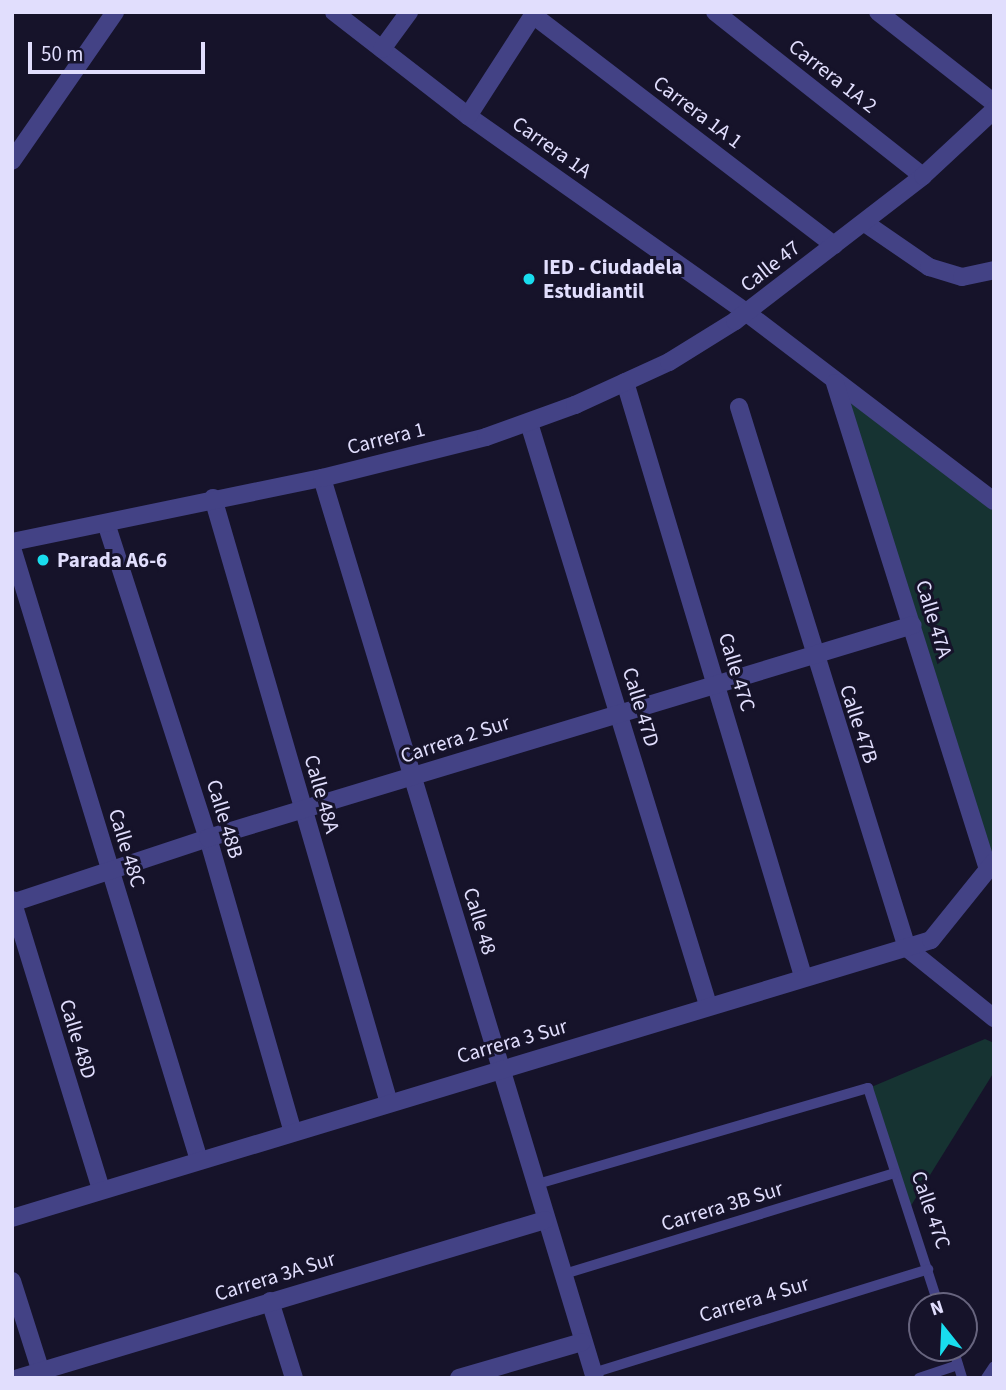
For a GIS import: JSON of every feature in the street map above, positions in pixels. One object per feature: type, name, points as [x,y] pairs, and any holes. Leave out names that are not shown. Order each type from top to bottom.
[{"type":"street","points":[[12,161],[115,12]]},
{"type":"street","name":"Carrera 1A","points":[[334,12],[468,116],[747,313]]},
{"type":"street","points":[[382,49],[408,12]]},
{"type":"street","name":"Carrera 1A 2","points":[[715,12],[923,176]]},
{"type":"street","points":[[878,12],[994,103]]},
{"type":"street","points":[[468,116],[534,14]]},
{"type":"street","name":"Carrera 1A 1","points":[[534,14],[834,246]]},
{"type":"street","name":"Calle 47","points":[[994,110],[923,176],[747,313],[835,383],[994,501]]},
{"type":"street","points":[[865,223],[929,267],[962,277],[994,270]]},
{"type":"street","name":"Carrera 1","points":[[12,542],[213,498],[322,478],[529,423],[669,362],[747,313]]},
{"type":"street","name":"Calle 47C","points":[[625,382],[803,976]]},
{"type":"street","name":"Calle 47A","points":[[835,383],[991,866]]},
{"type":"street","name":"Calle 47B","points":[[739,407],[812,653],[907,948]]},
{"type":"street","name":"Calle 47D","points":[[529,423],[708,1005]]},
{"type":"street","name":"Calle 48","points":[[322,478],[561,1275],[594,1376]]},
{"type":"street","name":"Calle 48A","points":[[213,498],[389,1102]]},
{"type":"street","name":"Calle 48B","points":[[106,523],[208,838],[293,1132]]},
{"type":"street","name":"Calle 48C","points":[[12,548],[199,1160]]},
{"type":"street","name":"Carrera 2 Sur","points":[[13,902],[208,838],[619,715],[716,681],[913,625]]},
{"type":"street","name":"Carrera 3 Sur","points":[[12,1218],[500,1067],[931,940],[991,866]]},
{"type":"street","name":"Calle 48D","points":[[13,902],[101,1190]]},
{"type":"street","points":[[907,948],[994,1018]]},
{"type":"street","name":"Carrera 3A Sur","points":[[18,1378],[42,1374],[270,1301],[545,1220]]},
{"type":"street","points":[[12,1281],[42,1374]]},
{"type":"street","points":[[270,1301],[294,1378]]},
{"type":"street","points":[[459,1378],[582,1342]]},
{"type":"lane","name":"Calle 47C","points":[[534,1185],[868,1088],[935,1292]]},
{"type":"lane","name":"Carrera 3B Sur","points":[[561,1275],[894,1173]]},
{"type":"lane","name":"Carrera 4 Sur","points":[[594,1376],[928,1269]]},
{"type":"lane","points":[[957,1362],[962,1378]]},
{"type":"lane","points":[[919,1378],[958,1366]]},
{"type":"lane","points":[[986,1378],[994,1366]]},
{"type":"green space","points":[[837,384],[994,506],[994,854],[986,864]]},
{"type":"green space","points":[[985,1039],[994,1043],[994,1072],[907,1212],[869,1088]]},
{"type":"place","name":"IED - Ciudadela Estudiantil","points":[[529,279]]},
{"type":"place","name":"Parada A6-6","points":[[43,560]]}]
